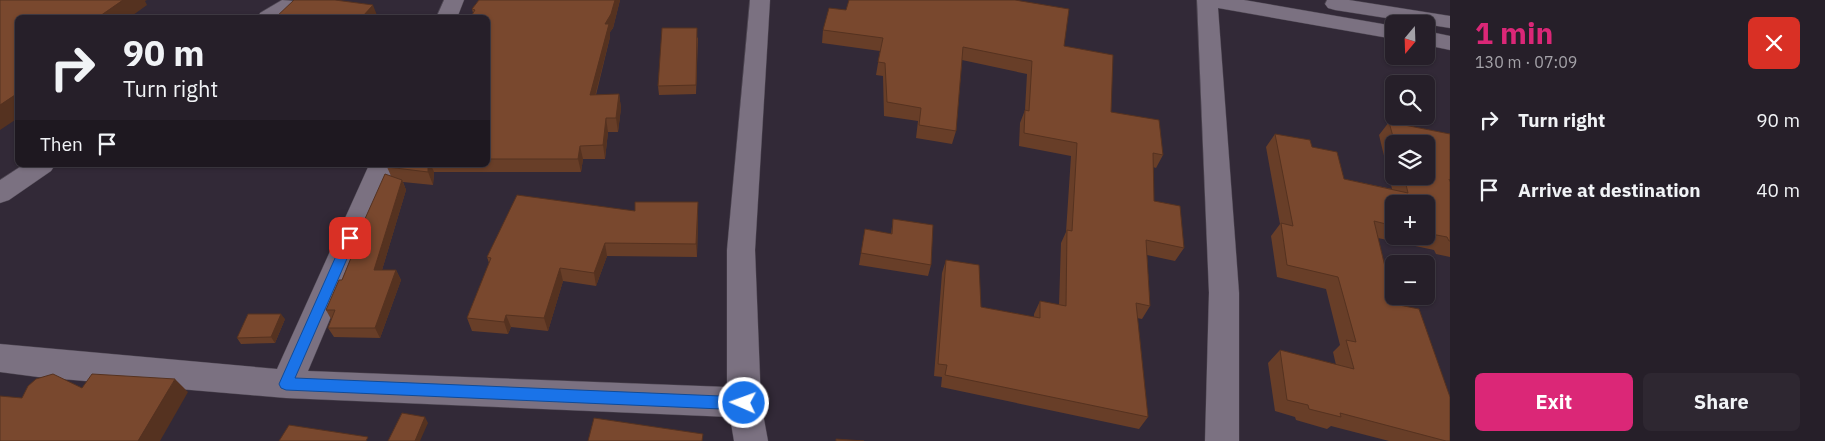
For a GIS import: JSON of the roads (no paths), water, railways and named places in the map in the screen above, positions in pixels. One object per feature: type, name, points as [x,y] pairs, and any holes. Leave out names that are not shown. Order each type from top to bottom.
[{"type":"street","points":[[447,15],[454,0]]},
{"type":"street","points":[[751,441],[744,403],[741,250],[760,0]]},
{"type":"street","points":[[1222,441],[1224,293],[1208,0],[1385,31]]},
{"type":"street","points":[[1312,0],[1450,22]]},
{"type":"street","points":[[273,15],[288,5]]},
{"type":"street","points":[[1435,40],[1450,42]]},
{"type":"street","points":[[0,193],[39,167]]},
{"type":"street","points":[[286,384],[381,167]]},
{"type":"street","points":[[0,358],[38,363],[286,384],[744,403]]}]
